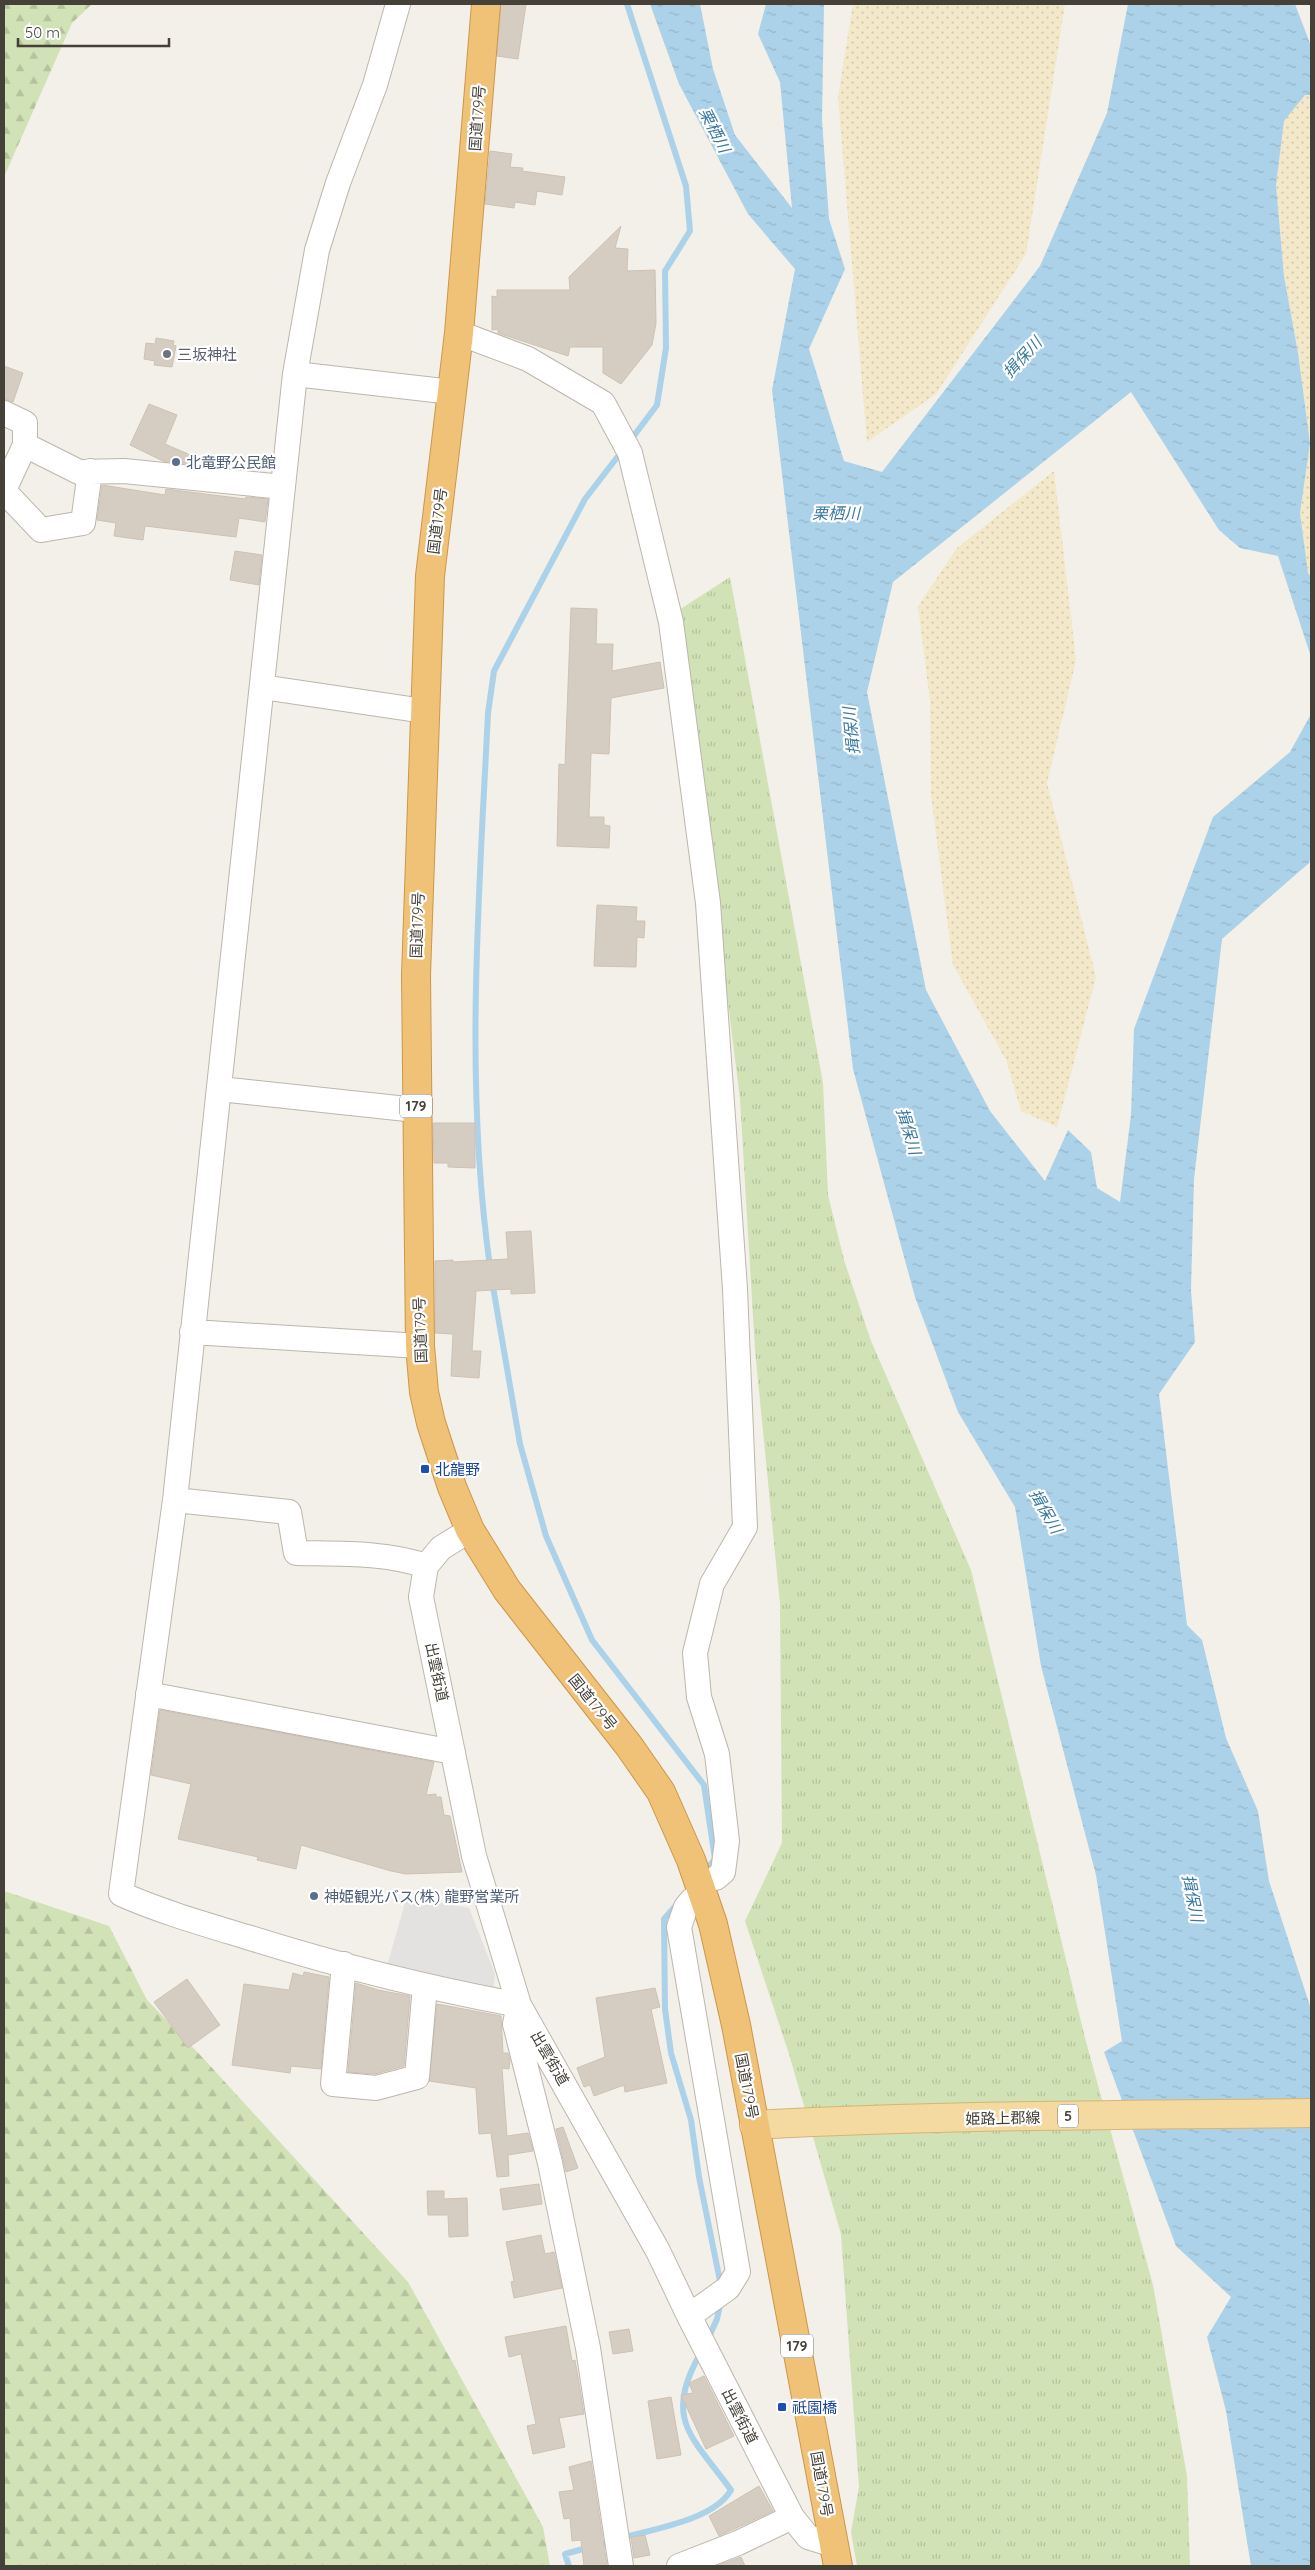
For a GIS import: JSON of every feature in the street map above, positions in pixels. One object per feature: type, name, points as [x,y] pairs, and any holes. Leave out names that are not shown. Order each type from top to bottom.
[{"type":"highway","name":"国道179号","points":[[486,4],[458,333],[430,576],[416,975],[420,1346],[424,1392],[431,1423],[452,1487],[470,1530],[507,1590],[629,1746],[661,1792],[691,1860],[713,1924],[736,2026],[836,2556]]},
{"type":"main road","name":"姫路上郡線","points":[[754,2126],[825,2121],[1311,2113]]},
{"type":"street","points":[[398,4],[376,85],[338,183],[318,250],[295,374],[220,1089],[192,1332],[176,1500],[121,1894],[152,1908],[290,1950],[425,1986],[519,2005],[515,2024],[550,2163],[588,2348],[621,2566]]},
{"type":"street","points":[[458,333],[528,358],[603,403],[626,443],[671,622],[708,902],[730,1189],[745,1527],[712,1584],[695,1653],[699,1697],[717,1754],[727,1841],[723,1872],[716,1878]]},
{"type":"street","points":[[295,374],[452,392]]},
{"type":"street","points":[[4,413],[25,422],[25,445],[4,491],[41,530],[83,523],[90,471]]},
{"type":"street","points":[[25,445],[80,472],[124,471],[283,487]]},
{"type":"street","points":[[262,687],[424,711]]},
{"type":"street","points":[[220,1089],[416,1110]]},
{"type":"street","points":[[192,1332],[420,1346]]},
{"type":"street","points":[[176,1500],[289,1512],[296,1553],[372,1554],[408,1560],[426,1566],[441,1548],[470,1530]]},
{"type":"street","name":"出雲街道","points":[[426,1566],[421,1597],[474,1856],[519,2005],[658,2251],[688,2316],[792,2517],[808,2537],[836,2556]]},
{"type":"street","points":[[148,1694],[453,1752]]},
{"type":"street","points":[[688,2316],[720,2293],[738,2272],[679,1926],[686,1907],[692,1900]]},
{"type":"street","points":[[344,1964],[333,2084],[376,2088],[417,2077],[425,1986]]},
{"type":"street","points":[[679,2566],[738,2543],[792,2517]]},
{"type":"green space","points":[[4,4],[92,4],[72,23],[4,177]]},
{"type":"green space","points":[[730,577],[823,1083],[828,1195],[844,1260],[871,1341],[971,1570],[1085,2038],[1153,2285],[1187,2476],[1190,2566],[857,2566],[851,2532],[859,2487],[841,2234],[789,2054],[745,1921],[782,1843],[780,1604],[755,1350],[740,1099],[679,610]]},
{"type":"green space","points":[[4,1891],[109,1926],[147,2000],[203,2058],[408,2282],[543,2527],[550,2566],[4,2566]]},
{"type":"sand","points":[[853,4],[1065,4],[1026,254],[936,394],[867,442],[838,97]]},
{"type":"sand","points":[[1305,94],[1311,95],[1311,577],[1308,573],[1300,513],[1310,442],[1298,353],[1284,276],[1276,185],[1284,121]]},
{"type":"sand","points":[[1054,471],[1076,660],[1047,783],[1096,977],[1057,1127],[1021,1111],[1006,1060],[953,965],[931,795],[930,701],[918,606],[957,548]]},
{"type":"shaded area","points":[[407,1896],[469,1908],[495,1974],[493,1991],[387,1966]]},
{"type":"water","points":[[650,4],[700,4],[713,69],[735,135],[792,208],[780,82],[758,34],[766,4],[824,4],[822,120],[829,219],[845,269],[809,349],[844,461],[882,472],[1040,266],[1107,113],[1128,4],[1295,4],[1311,46],[1311,95],[1305,95],[1284,121],[1276,185],[1284,276],[1298,353],[1310,443],[1300,513],[1308,573],[1311,577],[1311,657],[1278,556],[1240,548],[1219,530],[1131,392],[893,582],[867,692],[926,990],[990,1111],[1045,1181],[1068,1130],[1091,1152],[1097,1188],[1120,1202],[1131,1115],[1134,1029],[1213,817],[1290,752],[1311,714],[1311,857],[1309,863],[1222,939],[1194,1179],[1191,1290],[1195,1342],[1159,1394],[1187,1625],[1202,1640],[1226,1738],[1258,1811],[1269,1881],[1311,2009],[1311,2566],[1251,2566],[1226,2411],[1207,2337],[1231,2297],[1176,2246],[1104,2052],[1122,2041],[1096,1875],[1041,1666],[1015,1507],[958,1412],[915,1297],[853,1069],[772,390],[795,269],[748,214],[679,84]]},
{"type":"building","points":[[501,4],[526,4],[518,59],[497,56]]},
{"type":"building","points":[[490,151],[512,154],[510,167],[523,168],[522,171],[565,177],[562,195],[537,191],[535,205],[515,202],[514,208],[485,204]]},
{"type":"building","points":[[621,226],[615,248],[628,249],[627,271],[655,270],[656,323],[652,345],[621,384],[603,373],[603,347],[570,347],[568,356],[498,333],[498,329],[492,330],[492,296],[497,297],[497,290],[570,290],[569,277]]},
{"type":"building","points":[[156,338],[174,341],[173,345],[176,346],[172,367],[154,365],[155,361],[144,359],[146,343],[155,344]]},
{"type":"building","points":[[4,366],[23,373],[13,402],[4,399]]},
{"type":"building","points":[[149,404],[177,415],[165,444],[195,457],[192,464],[163,461],[130,445]]},
{"type":"building","points":[[102,485],[165,495],[166,489],[245,499],[246,497],[268,499],[265,522],[239,518],[236,537],[145,526],[143,540],[114,536],[116,523],[97,520]]},
{"type":"building","points":[[235,551],[262,555],[259,585],[230,580]]},
{"type":"building","points":[[571,608],[597,609],[596,644],[613,644],[612,671],[660,662],[664,688],[611,698],[609,754],[591,753],[589,817],[604,817],[604,825],[610,826],[609,848],[557,846],[559,764],[565,765]]},
{"type":"building","points":[[597,905],[637,907],[636,921],[645,921],[644,938],[637,937],[636,967],[594,966]]},
{"type":"building","points":[[433,1123],[475,1123],[475,1168],[448,1167],[448,1163],[434,1163]]},
{"type":"building","points":[[531,1231],[535,1293],[511,1294],[511,1289],[476,1291],[472,1351],[481,1351],[479,1378],[451,1376],[453,1334],[435,1333],[435,1261],[508,1259],[506,1232]]},
{"type":"building","points":[[160,1710],[434,1762],[426,1795],[436,1794],[436,1797],[441,1797],[444,1815],[450,1816],[462,1872],[406,1874],[301,1845],[296,1869],[257,1860],[258,1857],[178,1839],[191,1784],[151,1775]]},
{"type":"building","points":[[304,1972],[329,1977],[321,2069],[291,2066],[290,2073],[232,2065],[244,1984],[289,1990],[293,1973],[303,1976]]},
{"type":"building","points":[[187,1979],[220,2025],[188,2048],[154,2002]]},
{"type":"building","points":[[356,1983],[378,1990],[410,1996],[404,2066],[375,2074],[348,2072]]},
{"type":"building","points":[[655,1988],[660,2007],[651,2009],[667,2083],[625,2092],[624,2085],[594,2096],[590,2085],[584,2087],[577,2068],[605,2057],[596,1998]]},
{"type":"building","points":[[437,2004],[501,2016],[503,2053],[508,2053],[510,2060],[509,2069],[502,2068],[507,2136],[528,2133],[533,2151],[508,2155],[509,2176],[497,2177],[491,2133],[479,2134],[476,2088],[429,2081]]},
{"type":"building","points":[[563,2127],[578,2168],[566,2172],[556,2129]]},
{"type":"building","points":[[539,2184],[542,2204],[503,2210],[500,2189]]},
{"type":"building","points":[[427,2191],[444,2191],[444,2199],[467,2198],[468,2236],[449,2237],[448,2215],[428,2215]]},
{"type":"building","points":[[541,2235],[545,2254],[554,2252],[562,2288],[514,2298],[511,2282],[514,2281],[506,2242]]},
{"type":"building","points":[[566,2326],[572,2361],[575,2360],[584,2414],[559,2418],[565,2447],[533,2454],[527,2426],[536,2424],[521,2354],[509,2357],[505,2337]]},
{"type":"building","points":[[629,2329],[633,2351],[613,2354],[609,2332]]},
{"type":"building","points":[[704,2376],[734,2436],[706,2449],[681,2395],[693,2393],[689,2383]]},
{"type":"building","points":[[671,2397],[681,2455],[657,2459],[648,2401]]},
{"type":"building","points":[[591,2461],[607,2566],[584,2566],[581,2540],[572,2541],[570,2518],[564,2519],[559,2492],[574,2490],[569,2467]]},
{"type":"building","points":[[759,2486],[773,2511],[719,2536],[709,2516]]},
{"type":"building","points":[[645,2535],[650,2555],[634,2558],[631,2537]]},
{"type":"building","points":[[741,2557],[745,2566],[716,2566]]},
{"type":"waterway","points":[[627,4],[686,186],[690,231],[665,271],[666,348],[657,405],[630,441]]},
{"type":"waterway","points":[[490,1267],[482,1198],[477,1128],[476,990],[488,713],[494,671],[585,499],[622,451]]},
{"type":"waterway","points":[[492,1281],[520,1444],[546,1536],[592,1640],[704,1785],[715,1859],[702,1874]]},
{"type":"waterway","points":[[678,1903],[664,1919],[665,2009],[671,2053],[691,2120],[699,2177],[721,2286]]},
{"type":"waterway","points":[[708,2339],[717,2319],[721,2301]]},
{"type":"waterway","points":[[622,2538],[666,2527],[697,2516],[723,2500],[731,2490],[694,2440],[687,2426],[683,2411],[684,2395],[690,2375],[701,2352]]},
{"type":"waterway","points":[[569,2566],[565,2554],[612,2541]]},
{"type":"place","name":"三坂神社","points":[[167,354]]},
{"type":"place","name":"北竜野公民館","points":[[176,462]]},
{"type":"place","name":"北龍野","points":[[425,1469]]},
{"type":"place","name":"神姫観光バス(株) 龍野営業所","points":[[314,1896]]},
{"type":"place","name":"祇園橋","points":[[782,2407]]},
{"type":"water label","name":"栗栖川","points":[[715,130]]},
{"type":"water label","name":"揖保川","points":[[1022,357]]},
{"type":"water label","name":"栗栖川","points":[[836,513]]},
{"type":"water label","name":"揖保川","points":[[851,731]]},
{"type":"water label","name":"揖保川","points":[[909,1131]]},
{"type":"water label","name":"揖保川","points":[[1046,1511]]},
{"type":"water label","name":"揖保川","points":[[1193,1898]]}]
